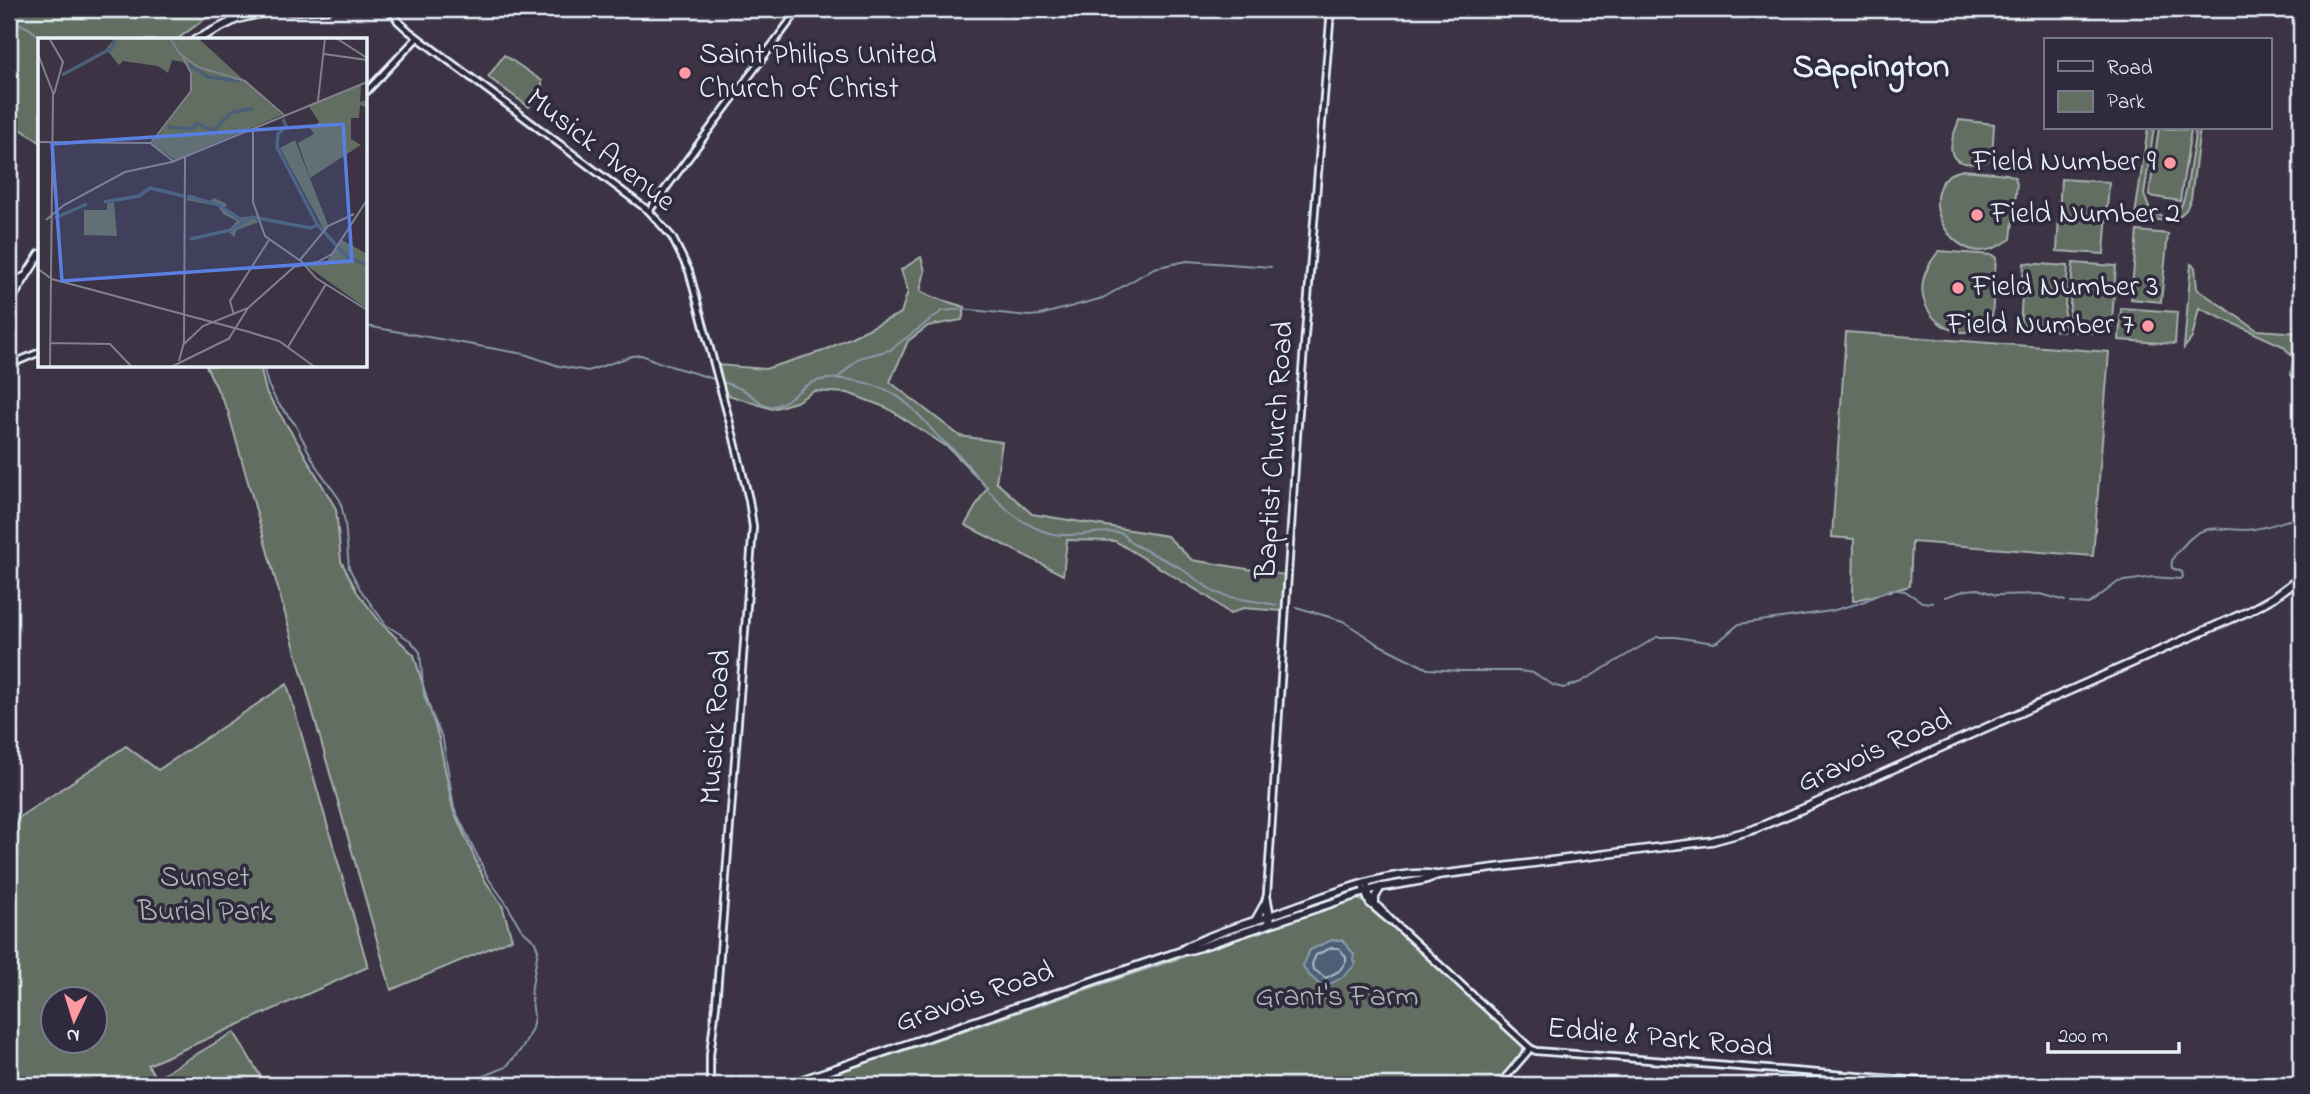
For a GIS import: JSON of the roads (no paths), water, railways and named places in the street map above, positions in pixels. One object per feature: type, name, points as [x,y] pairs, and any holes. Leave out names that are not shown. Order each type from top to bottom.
[{"type":"main road","points":[[199,38],[237,19],[278,9],[329,9]]},
{"type":"main road","points":[[9,303],[38,257]]},
{"type":"main road","points":[[9,284],[26,277]]},
{"type":"main road","name":"Gravois Road","points":[[1178,953],[1192,944],[1254,921],[1269,920],[1283,912],[1414,874],[1438,875],[1695,844],[1738,834],[1807,807],[2249,611],[2301,578]]},
{"type":"main road","name":"Gravois Road","points":[[787,1085],[1194,949],[1269,920],[1365,888],[1424,880],[1438,875]]},
{"type":"main road","points":[[1375,904],[1375,897],[1381,887]]},
{"type":"main road","points":[[1254,921],[1266,905],[1283,912]]},
{"type":"street","name":"Musick Avenue","points":[[391,9],[398,21],[417,38],[649,211],[668,231],[685,262],[717,375]]},
{"type":"street","points":[[649,211],[799,9]]},
{"type":"street","name":"Baptist Church Road","points":[[1269,920],[1266,895],[1297,435],[1332,9]]},
{"type":"street","points":[[368,90],[417,38]]},
{"type":"street","points":[[9,365],[38,353]]},
{"type":"street","name":"Musick Road","points":[[710,1085],[710,1055],[752,533],[749,500],[717,375]]},
{"type":"street","name":"Eddie & Park Road","points":[[1365,888],[1375,904],[1394,923],[1530,1048],[1970,1085]]},
{"type":"street","name":"Eddie & Park Road","points":[[1365,888],[1369,902],[1394,923]]},
{"type":"street","points":[[1499,1085],[1530,1048]]},
{"type":"water","points":[[1332,940],[1342,940],[1354,954],[1353,960],[1356,963],[1341,979],[1320,985],[1303,966],[1310,950]]},
{"type":"waterway","points":[[9,19],[31,30],[40,38]]},
{"type":"waterway","points":[[838,378],[859,358],[890,350],[942,311],[962,309],[1040,315],[1103,298],[1154,268],[1187,261],[1271,267]]},
{"type":"waterway","points":[[368,326],[524,354],[559,366],[588,371],[641,355],[742,389],[768,406],[785,402],[809,384],[827,379],[848,380],[878,387],[893,393],[906,403],[961,457],[997,500],[1030,525],[1063,535],[1122,533],[1133,544],[1179,567],[1214,592],[1277,605]]},
{"type":"waterway","points":[[264,368],[268,385],[277,402],[295,424],[316,466],[340,500],[349,568],[360,589],[386,625],[411,641],[420,652],[424,696],[443,740],[454,808],[488,878],[538,950],[531,992],[534,1017],[523,1047],[506,1067],[468,1085]]},
{"type":"waterway","points":[[2071,603],[2089,604],[2118,582],[2153,577],[2180,579],[2183,577],[2182,572],[2172,568],[2173,558],[2201,531],[2217,528],[2254,529],[2301,517]]},
{"type":"waterway","points":[[1296,607],[1343,621],[1376,643],[1428,669],[1534,673],[1563,688],[1581,682],[1657,637],[1714,643],[1739,624],[1831,611],[1860,603],[1891,589],[1905,591],[1922,602],[1933,603]]},
{"type":"waterway","points":[[1945,597],[1978,589],[1996,595],[2041,594],[2065,601]]},
{"type":"place","name":"Saint Philips United Church of Christ","points":[[685,73]]},
{"type":"place","name":"Field Number 9","points":[[2170,163]]},
{"type":"place","name":"Field Number 2","points":[[1977,215]]},
{"type":"place","name":"Field Number 3","points":[[1958,288]]},
{"type":"place","name":"Field Number 7","points":[[2148,326]]},
{"type":"district","name":"Sappington","points":[[1871,68]]},
{"type":"park label","name":"Sunset Burial Park","points":[[205,896]]},
{"type":"park label","name":"Grant's Farm","points":[[1337,998]]}]
